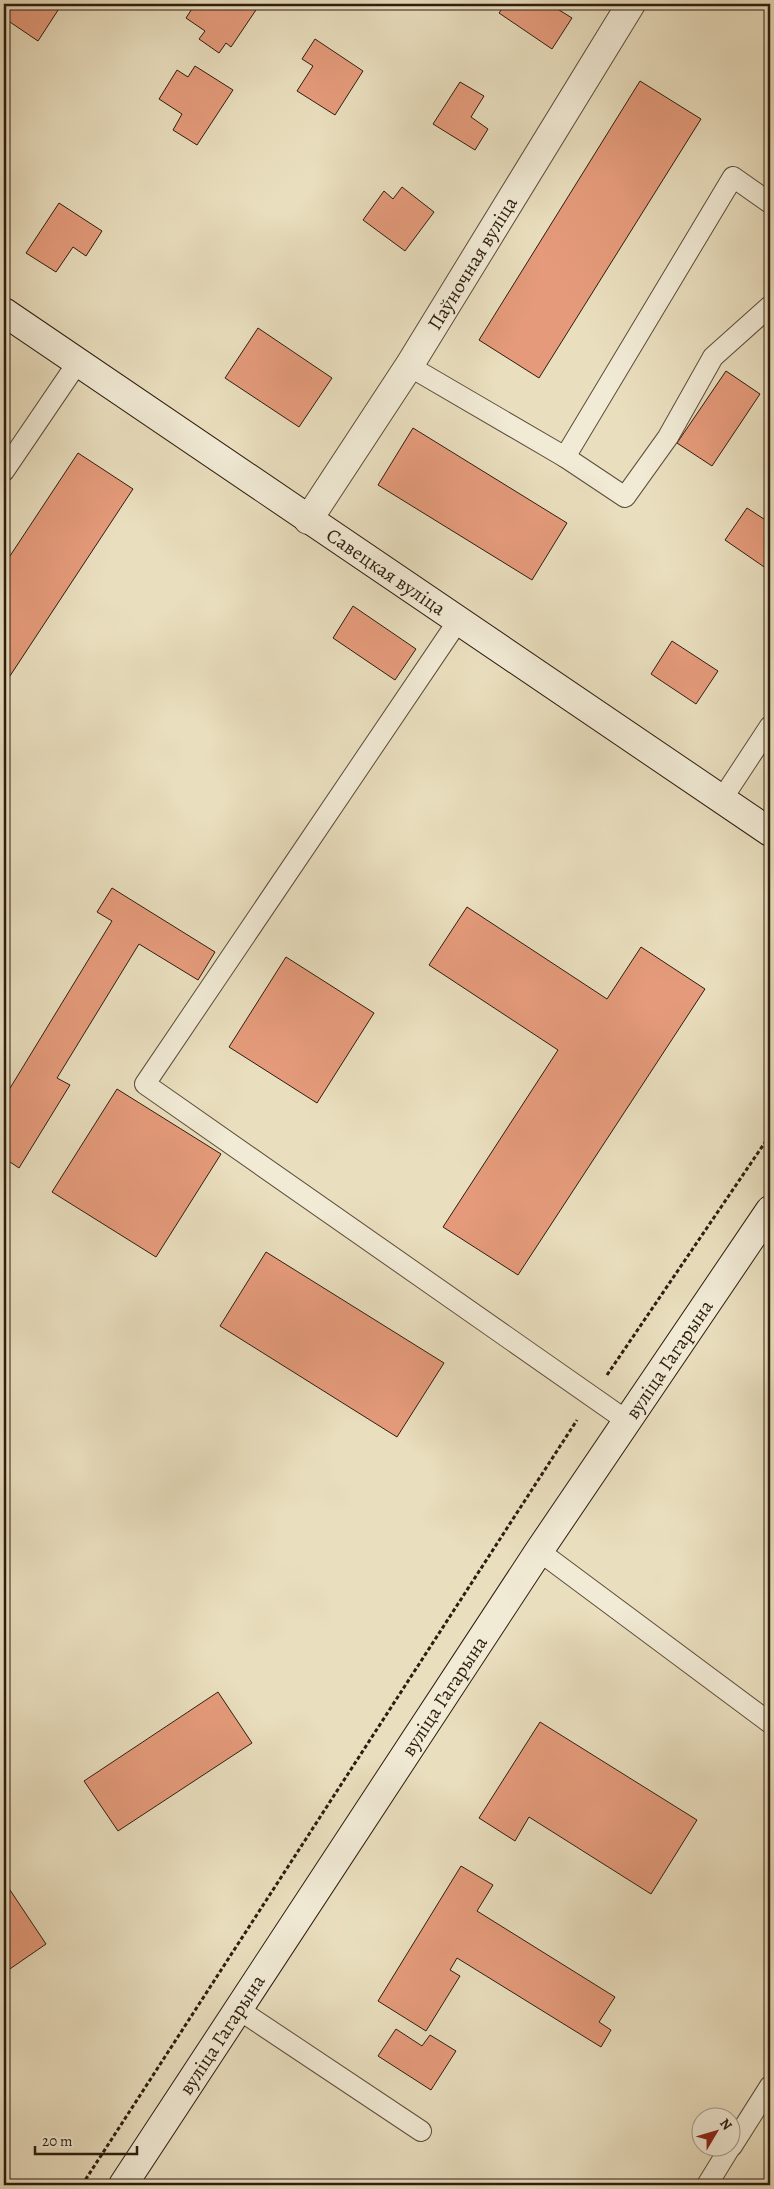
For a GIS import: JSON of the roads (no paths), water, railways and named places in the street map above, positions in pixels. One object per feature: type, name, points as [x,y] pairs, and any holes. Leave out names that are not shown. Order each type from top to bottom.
[{"type":"street","name":"Паўночная вуліца","points":[[308,520],[409,366],[631,4]]},
{"type":"street","name":"Савецкая вуліца","points":[[4,312],[770,832]]},
{"type":"street","name":"вуліца Гагарына","points":[[123,2185],[539,1552],[770,1210]]},
{"type":"lane","points":[[565,457],[732,177],[770,203]]},
{"type":"lane","points":[[409,366],[565,457],[625,497],[668,437],[712,357],[770,306]]},
{"type":"lane","points":[[4,471],[78,362]]},
{"type":"lane","points":[[458,621],[145,1084],[627,1422]]},
{"type":"lane","points":[[722,799],[770,726]]},
{"type":"lane","points":[[539,1552],[770,1723]]},
{"type":"lane","points":[[238,2009],[421,2131]]},
{"type":"lane","points":[[742,2129],[770,2086]]},
{"type":"lane","points":[[707,2185],[725,2156]]}]
